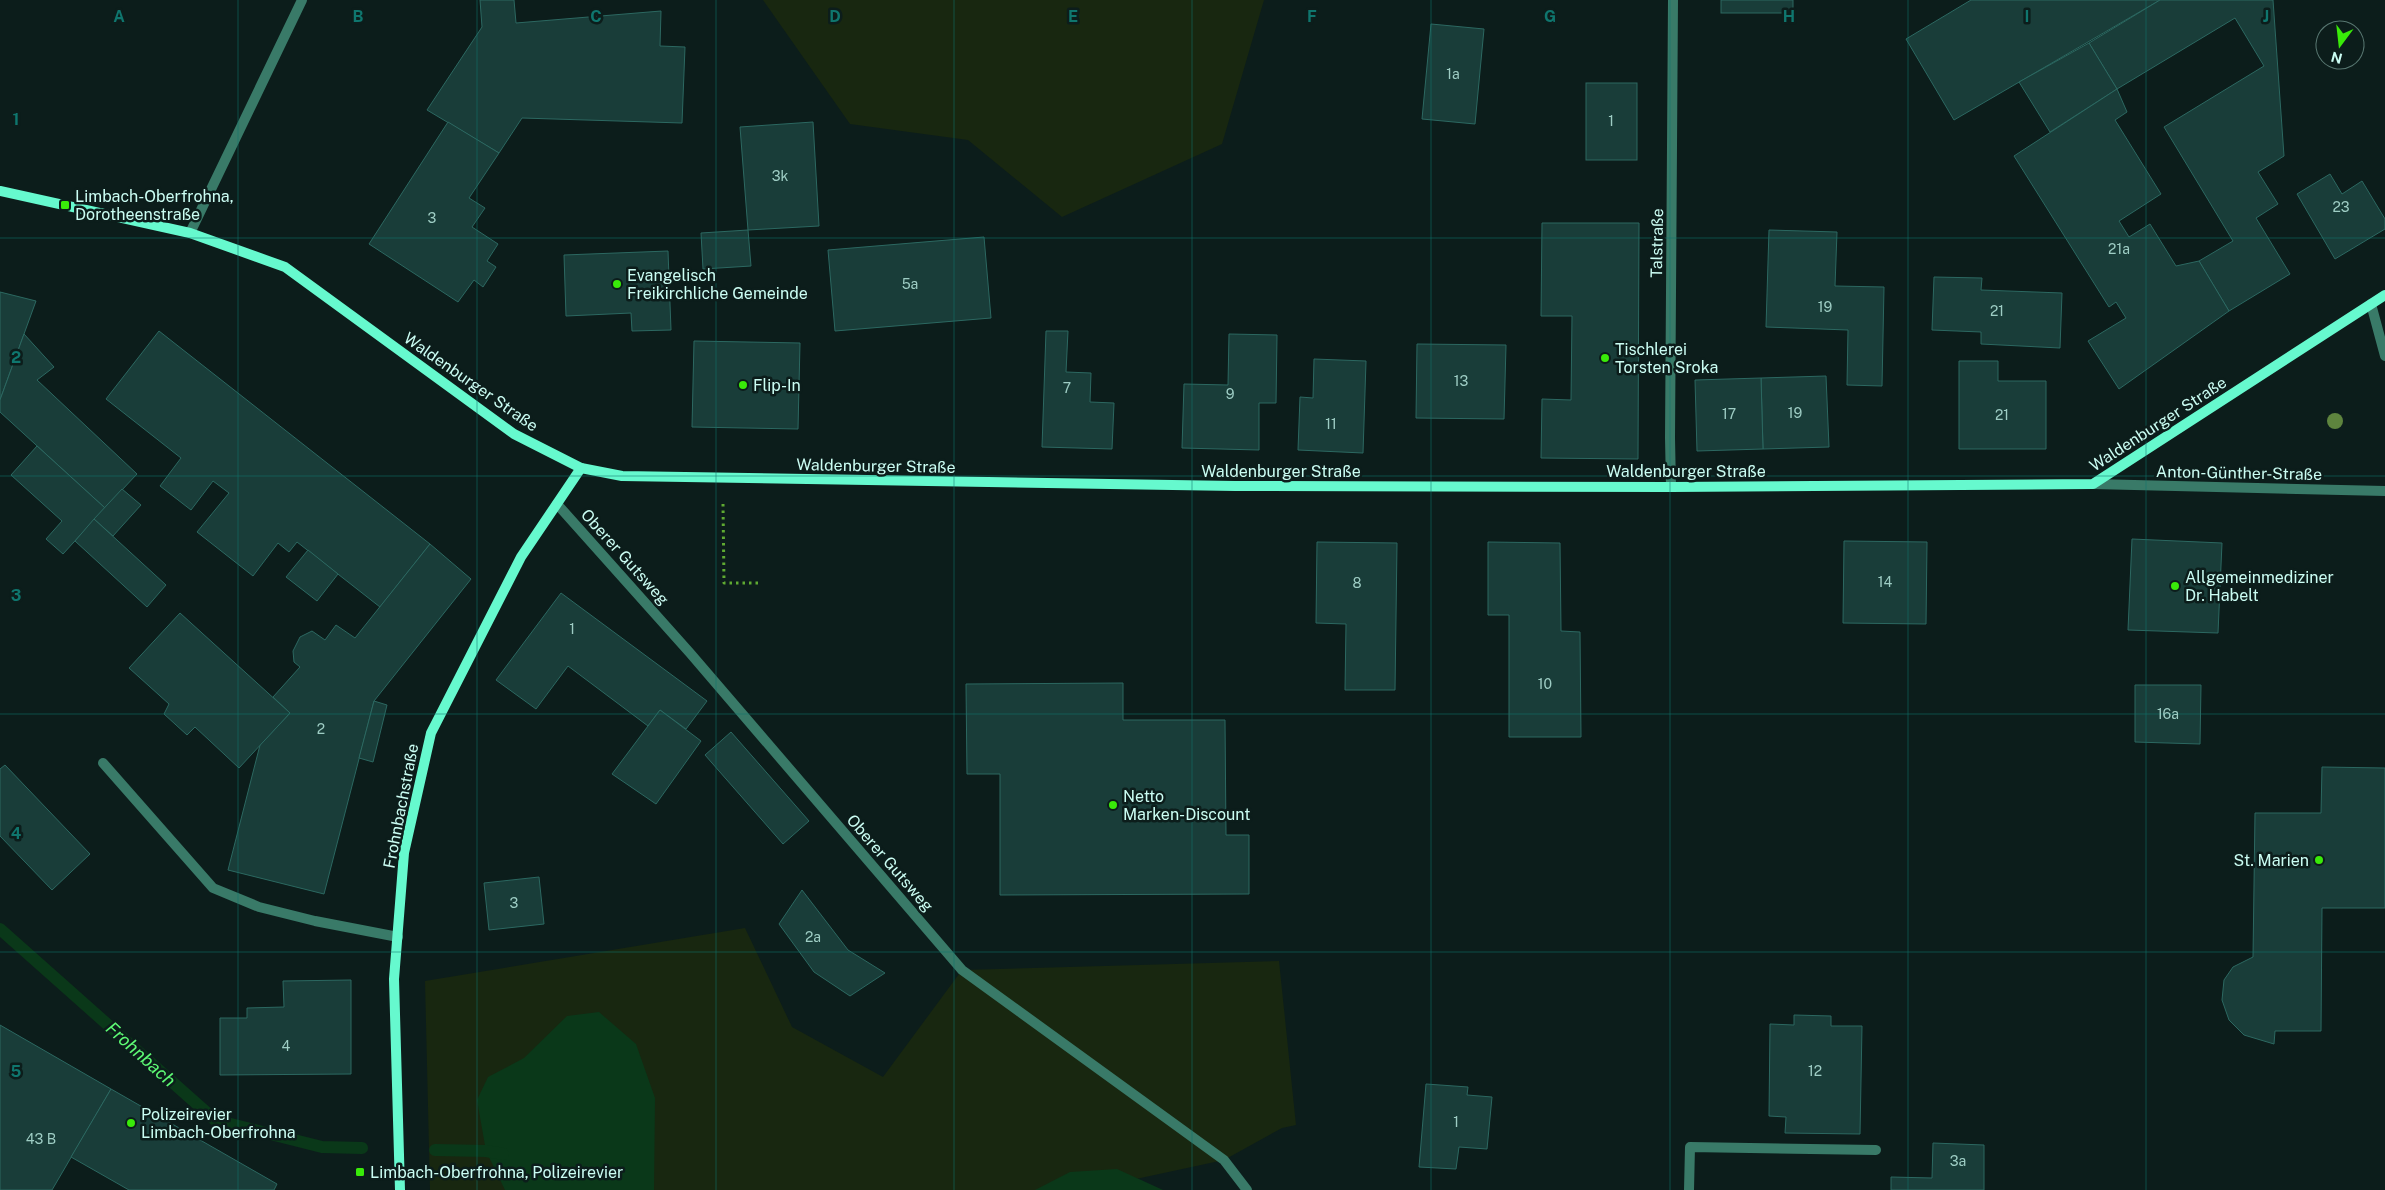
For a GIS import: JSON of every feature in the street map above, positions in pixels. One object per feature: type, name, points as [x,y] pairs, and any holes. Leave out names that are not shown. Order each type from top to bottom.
[{"type":"main road","name":"Waldenburger Straße","points":[[0,191],[190,233],[286,267],[514,434],[581,468],[622,476],[1245,486],[1671,487],[2093,484],[2385,295]]},
{"type":"main road","name":"Frohnbachstraße","points":[[400,1190],[394,979],[404,853],[431,733],[521,556],[581,468]]},
{"type":"street","points":[[190,233],[302,0]]},
{"type":"street","name":"Talstraße","points":[[1671,487],[1673,0]]},
{"type":"street","points":[[2371,304],[2385,356]]},
{"type":"street","name":"Anton-Günther-Straße","points":[[2093,484],[2385,491]]},
{"type":"street","name":"Oberer Gutsweg","points":[[557,504],[690,653],[962,970],[1224,1160],[1247,1190]]},
{"type":"street","points":[[103,763],[213,888],[259,907],[315,922],[398,937]]},
{"type":"street","points":[[1689,1190],[1690,1147],[1876,1150]]},
{"type":"path","points":[[723,479],[724,583],[759,583]]},
{"type":"shaded area","points":[[763,0],[1264,0],[1222,144],[1062,217],[968,140],[850,124]]},
{"type":"shaded area","points":[[745,928],[792,1027],[883,1077],[962,970],[1279,961],[1296,1125],[1282,1128],[1224,1160],[1085,1190],[430,1190],[425,981]]},
{"type":"shaded area","points":[[599,1012],[636,1044],[655,1098],[654,1190],[505,1190],[486,1151],[477,1100],[488,1077],[524,1058],[567,1016]]},
{"type":"shaded area","points":[[1117,1169],[1163,1190],[1035,1190],[1070,1172]]},
{"type":"building","points":[[480,0],[514,0],[516,23],[661,11],[660,46],[685,47],[682,123],[522,118],[499,153],[427,110],[482,27]]},
{"type":"building","points":[[1721,0],[1793,0],[1793,13],[1721,13]]},
{"type":"building","points":[[1971,0],[2160,0],[1954,120],[1906,39]]},
{"type":"building","points":[[2160,0],[2273,0],[2284,156],[2258,172],[2278,204],[2256,218],[2290,274],[2229,311],[2199,261],[2233,241],[2164,127],[2264,66],[2235,18],[2117,89],[2089,43]]},
{"type":"building","points":[[1431,24],[1484,29],[1475,124],[1422,119]]},
{"type":"building","points":[[2089,43],[2117,89],[2050,132],[2019,82]]},
{"type":"building","points":[[1586,83],[1637,83],[1637,160],[1586,160]]},
{"type":"building","points":[[2117,89],[2127,112],[2115,120],[2161,194],[2119,221],[2129,237],[2150,224],[2176,266],[2199,261],[2229,311],[2119,389],[2088,341],[2126,318],[2116,302],[2109,307],[2014,156]]},
{"type":"building","points":[[448,122],[499,153],[469,198],[485,208],[472,227],[498,244],[487,261],[496,267],[483,287],[474,280],[458,302],[369,244]]},
{"type":"building","points":[[813,122],[819,226],[748,230],[740,127]]},
{"type":"building","points":[[2330,174],[2342,194],[2362,181],[2385,219],[2385,229],[2335,259],[2297,194]]},
{"type":"building","name":"Tischlerei Torsten Sroka","points":[[1542,223],[1639,223],[1638,459],[1541,458],[1542,399],[1571,400],[1572,316],[1541,316]]},
{"type":"building","points":[[748,230],[751,266],[703,269],[701,233]]},
{"type":"building","points":[[1769,230],[1837,232],[1835,286],[1884,287],[1882,386],[1847,385],[1848,330],[1766,327]]},
{"type":"building","points":[[984,237],[991,318],[835,331],[828,250]]},
{"type":"building","name":"Evangelisch Freikirchliche Gemeinde","points":[[668,251],[671,330],[632,331],[631,313],[566,316],[564,255]]},
{"type":"building","points":[[1934,277],[1982,278],[1981,290],[2062,293],[2060,348],[1981,344],[1981,332],[1932,330]]},
{"type":"building","points":[[0,292],[36,301],[0,400]]},
{"type":"building","points":[[159,331],[430,544],[380,607],[297,542],[289,552],[278,543],[253,576],[197,532],[229,493],[213,481],[191,510],[160,486],[181,458],[106,399]]},
{"type":"building","points":[[1046,331],[1068,331],[1066,372],[1091,373],[1090,402],[1114,403],[1112,449],[1042,447]]},
{"type":"building","points":[[24,334],[54,367],[37,380],[137,474],[105,508],[0,412],[0,400]]},
{"type":"building","points":[[1229,334],[1277,335],[1276,403],[1259,403],[1259,450],[1182,448],[1184,384],[1228,385]]},
{"type":"building","points":[[694,341],[800,343],[798,429],[692,427]]},
{"type":"building","points":[[1417,344],[1506,345],[1504,419],[1416,418]]},
{"type":"building","points":[[1314,359],[1366,361],[1363,453],[1298,450],[1300,397],[1313,398]]},
{"type":"building","points":[[1959,361],[1998,361],[1998,381],[2046,381],[2046,449],[1959,449]]},
{"type":"building","points":[[1826,376],[1829,447],[1763,449],[1761,378]]},
{"type":"building","points":[[1761,378],[1763,449],[1697,451],[1695,380]]},
{"type":"building","points":[[37,446],[105,508],[63,554],[46,539],[62,521],[11,475]]},
{"type":"building","points":[[122,489],[141,505],[113,536],[94,519]]},
{"type":"building","points":[[94,519],[166,585],[147,607],[75,541]]},
{"type":"building","name":"Allgemeinmediziner Dr. Habelt","points":[[2132,539],[2222,543],[2218,633],[2128,630]]},
{"type":"building","points":[[1844,541],[1927,542],[1926,624],[1843,623]]},
{"type":"building","points":[[1317,542],[1397,543],[1395,690],[1345,690],[1346,624],[1316,623]]},
{"type":"building","points":[[1488,542],[1560,543],[1561,631],[1580,632],[1581,737],[1509,737],[1509,615],[1488,615]]},
{"type":"building","points":[[430,544],[471,579],[374,701],[324,894],[228,870],[260,745],[290,713],[273,697],[300,667],[294,662],[293,651],[300,637],[312,631],[325,640],[336,625],[355,638]]},
{"type":"building","points":[[308,550],[338,574],[317,601],[286,577]]},
{"type":"building","points":[[561,593],[707,701],[686,729],[660,710],[648,726],[568,666],[536,709],[496,680]]},
{"type":"building","points":[[180,613],[290,713],[239,768],[195,727],[187,735],[164,714],[169,704],[129,668]]},
{"type":"building","name":"Netto Marken-Discount","points":[[1123,683],[1123,720],[1225,720],[1226,835],[1249,835],[1249,894],[1000,895],[1000,774],[967,774],[966,684]]},
{"type":"building","points":[[2135,685],[2201,685],[2200,744],[2135,742]]},
{"type":"building","points":[[374,701],[387,705],[373,762],[359,758]]},
{"type":"building","points":[[660,710],[701,741],[656,804],[612,774]]},
{"type":"building","points":[[731,732],[809,821],[783,844],[705,755]]},
{"type":"building","points":[[5,765],[90,854],[52,890],[0,836],[0,769]]},
{"type":"building","name":"St. Marien","points":[[2322,767],[2385,768],[2385,908],[2322,908],[2321,1031],[2275,1031],[2274,1044],[2244,1035],[2229,1020],[2222,1000],[2224,980],[2233,967],[2253,957],[2255,813],[2321,813]]},
{"type":"building","points":[[539,877],[544,924],[489,930],[484,883]]},
{"type":"building","points":[[802,890],[848,950],[885,973],[850,996],[814,972],[779,924]]},
{"type":"building","points":[[351,980],[351,1074],[220,1075],[220,1018],[247,1018],[247,1008],[284,1007],[283,981]]},
{"type":"building","points":[[1794,1015],[1831,1016],[1831,1026],[1862,1026],[1860,1134],[1785,1133],[1786,1117],[1769,1116],[1770,1024],[1794,1025]]},
{"type":"building","points":[[0,1025],[111,1089],[52,1190],[0,1190]]},
{"type":"building","points":[[1426,1084],[1468,1087],[1467,1095],[1492,1097],[1487,1149],[1459,1147],[1456,1169],[1419,1167]]},
{"type":"building","name":"Polizeirevier Limbach-Oberfrohna","points":[[111,1089],[277,1184],[274,1190],[129,1190],[71,1157]]},
{"type":"building","points":[[1933,1143],[1984,1145],[1984,1190],[1891,1190],[1891,1177],[1932,1178]]},
{"type":"waterway","name":"Frohnbach","points":[[0,929],[215,1120],[322,1147],[362,1148]]},
{"type":"waterway","name":"Frohnbach","points":[[435,1150],[486,1151],[503,1154]]},
{"type":"place","name":"Limbach-Oberfrohna, Dorotheenstraße","points":[[65,205]]},
{"type":"place","name":"Evangelisch Freikirchliche Gemeinde","points":[[617,284]]},
{"type":"place","name":"Tischlerei Torsten Sroka","points":[[1605,358]]},
{"type":"place","name":"Flip-In","points":[[743,385]]},
{"type":"place","name":"Allgemeinmediziner Dr. Habelt","points":[[2175,586]]},
{"type":"place","name":"Netto Marken-Discount","points":[[1113,805]]},
{"type":"place","name":"St. Marien","points":[[2319,860]]},
{"type":"place","name":"Polizeirevier Limbach-Oberfrohna","points":[[131,1123]]},
{"type":"place","name":"Limbach-Oberfrohna, Polizeirevier","points":[[360,1172]]}]
